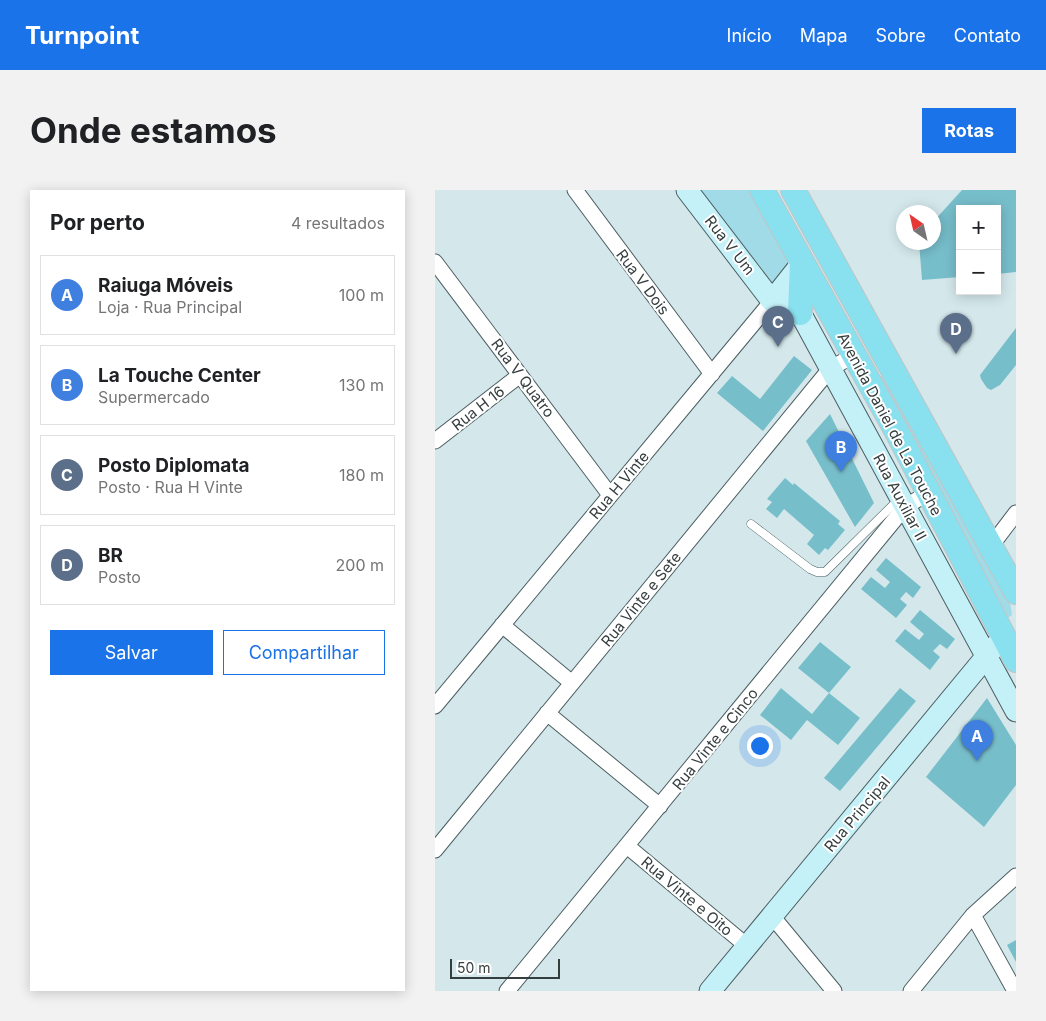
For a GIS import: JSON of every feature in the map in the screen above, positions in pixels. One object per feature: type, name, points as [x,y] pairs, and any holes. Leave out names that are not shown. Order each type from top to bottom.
[{"type":"main road","name":"Avenida Daniel de La Touche","points":[[762,190],[928,493],[1009,633],[1016,660]]},
{"type":"main road","name":"Avenida Daniel de La Touche","points":[[793,190],[1016,592]]},
{"type":"main road","points":[[801,313],[802,262]]},
{"type":"street","name":"Rua V Dois","points":[[575,190],[712,374]]},
{"type":"street","name":"Rua V Um","points":[[687,190],[773,301]]},
{"type":"street","name":"Rua V Quatro","points":[[435,262],[610,496]]},
{"type":"street","name":"Rua H Vinte","points":[[435,706],[773,301],[802,262]]},
{"type":"street","name":"Rua Auxiliar II","points":[[773,301],[780,299],[790,300],[801,313],[1016,711]]},
{"type":"street","name":"Rua Vinte e Sete","points":[[435,850],[830,369],[854,355]]},
{"type":"street","name":"Rua H 16","points":[[435,441],[520,375]]},
{"type":"street","name":"Rua Vinte e Cinco","points":[[507,991],[660,806],[903,503],[928,493]]},
{"type":"street","points":[[991,546],[1016,513]]},
{"type":"street","points":[[502,625],[572,682]]},
{"type":"street","name":"Rua Principal","points":[[710,991],[987,656],[1009,633]]},
{"type":"street","points":[[547,713],[660,806]]},
{"type":"street","name":"Rua Vinte e Oito","points":[[627,846],[747,946]]},
{"type":"street","points":[[911,991],[973,914],[1016,876]]},
{"type":"street","points":[[973,914],[1015,991]]},
{"type":"street","points":[[773,916],[834,991]]},
{"type":"lane","points":[[751,524],[809,569],[825,572],[903,503]]},
{"type":"shaded area","points":[[698,190],[750,190],[790,263],[774,284]]},
{"type":"shaded area","points":[[885,374],[1009,595],[1012,615],[1006,619],[878,378]]},
{"type":"building","points":[[962,190],[1016,190],[1016,272],[1001,274],[1001,205],[956,205],[956,277],[922,280],[920,250],[941,250],[941,213]]},
{"type":"building","points":[[1016,328],[1016,365],[1000,385],[991,390],[987,388],[980,375]]},
{"type":"building","points":[[794,356],[812,370],[763,431],[717,393],[732,376],[760,399]]},
{"type":"building","points":[[830,414],[874,503],[855,527],[806,441]]},
{"type":"building","points":[[785,478],[793,485],[794,483],[840,521],[838,524],[845,530],[828,550],[825,548],[819,555],[807,544],[814,535],[784,509],[777,518],[766,509],[772,502],[767,499]]},
{"type":"building","points":[[886,558],[921,587],[913,598],[906,592],[900,599],[907,605],[896,618],[861,589],[871,577],[885,588],[890,582],[876,570]]},
{"type":"building","points":[[920,610],[955,639],[947,649],[940,644],[933,651],[940,657],[930,670],[895,641],[905,629],[919,640],[924,634],[910,622]]},
{"type":"building","points":[[820,642],[851,667],[829,693],[798,668]]},
{"type":"building","points":[[781,688],[812,714],[829,693],[860,718],[838,745],[807,720],[791,740],[760,715]]},
{"type":"building","points":[[900,688],[916,701],[840,791],[824,778]]},
{"type":"building","points":[[987,698],[1016,745],[1016,785],[984,827],[926,777]]},
{"type":"building","points":[[1016,940],[1016,962],[1007,945]]},
{"type":"place","name":"Posto Diplomata","points":[[778,347]]},
{"type":"place","name":"BR","points":[[956,354]]},
{"type":"place","name":"La Touche Center","points":[[841,472]]},
{"type":"place","name":"Raiuga Móveis","points":[[977,761]]}]
